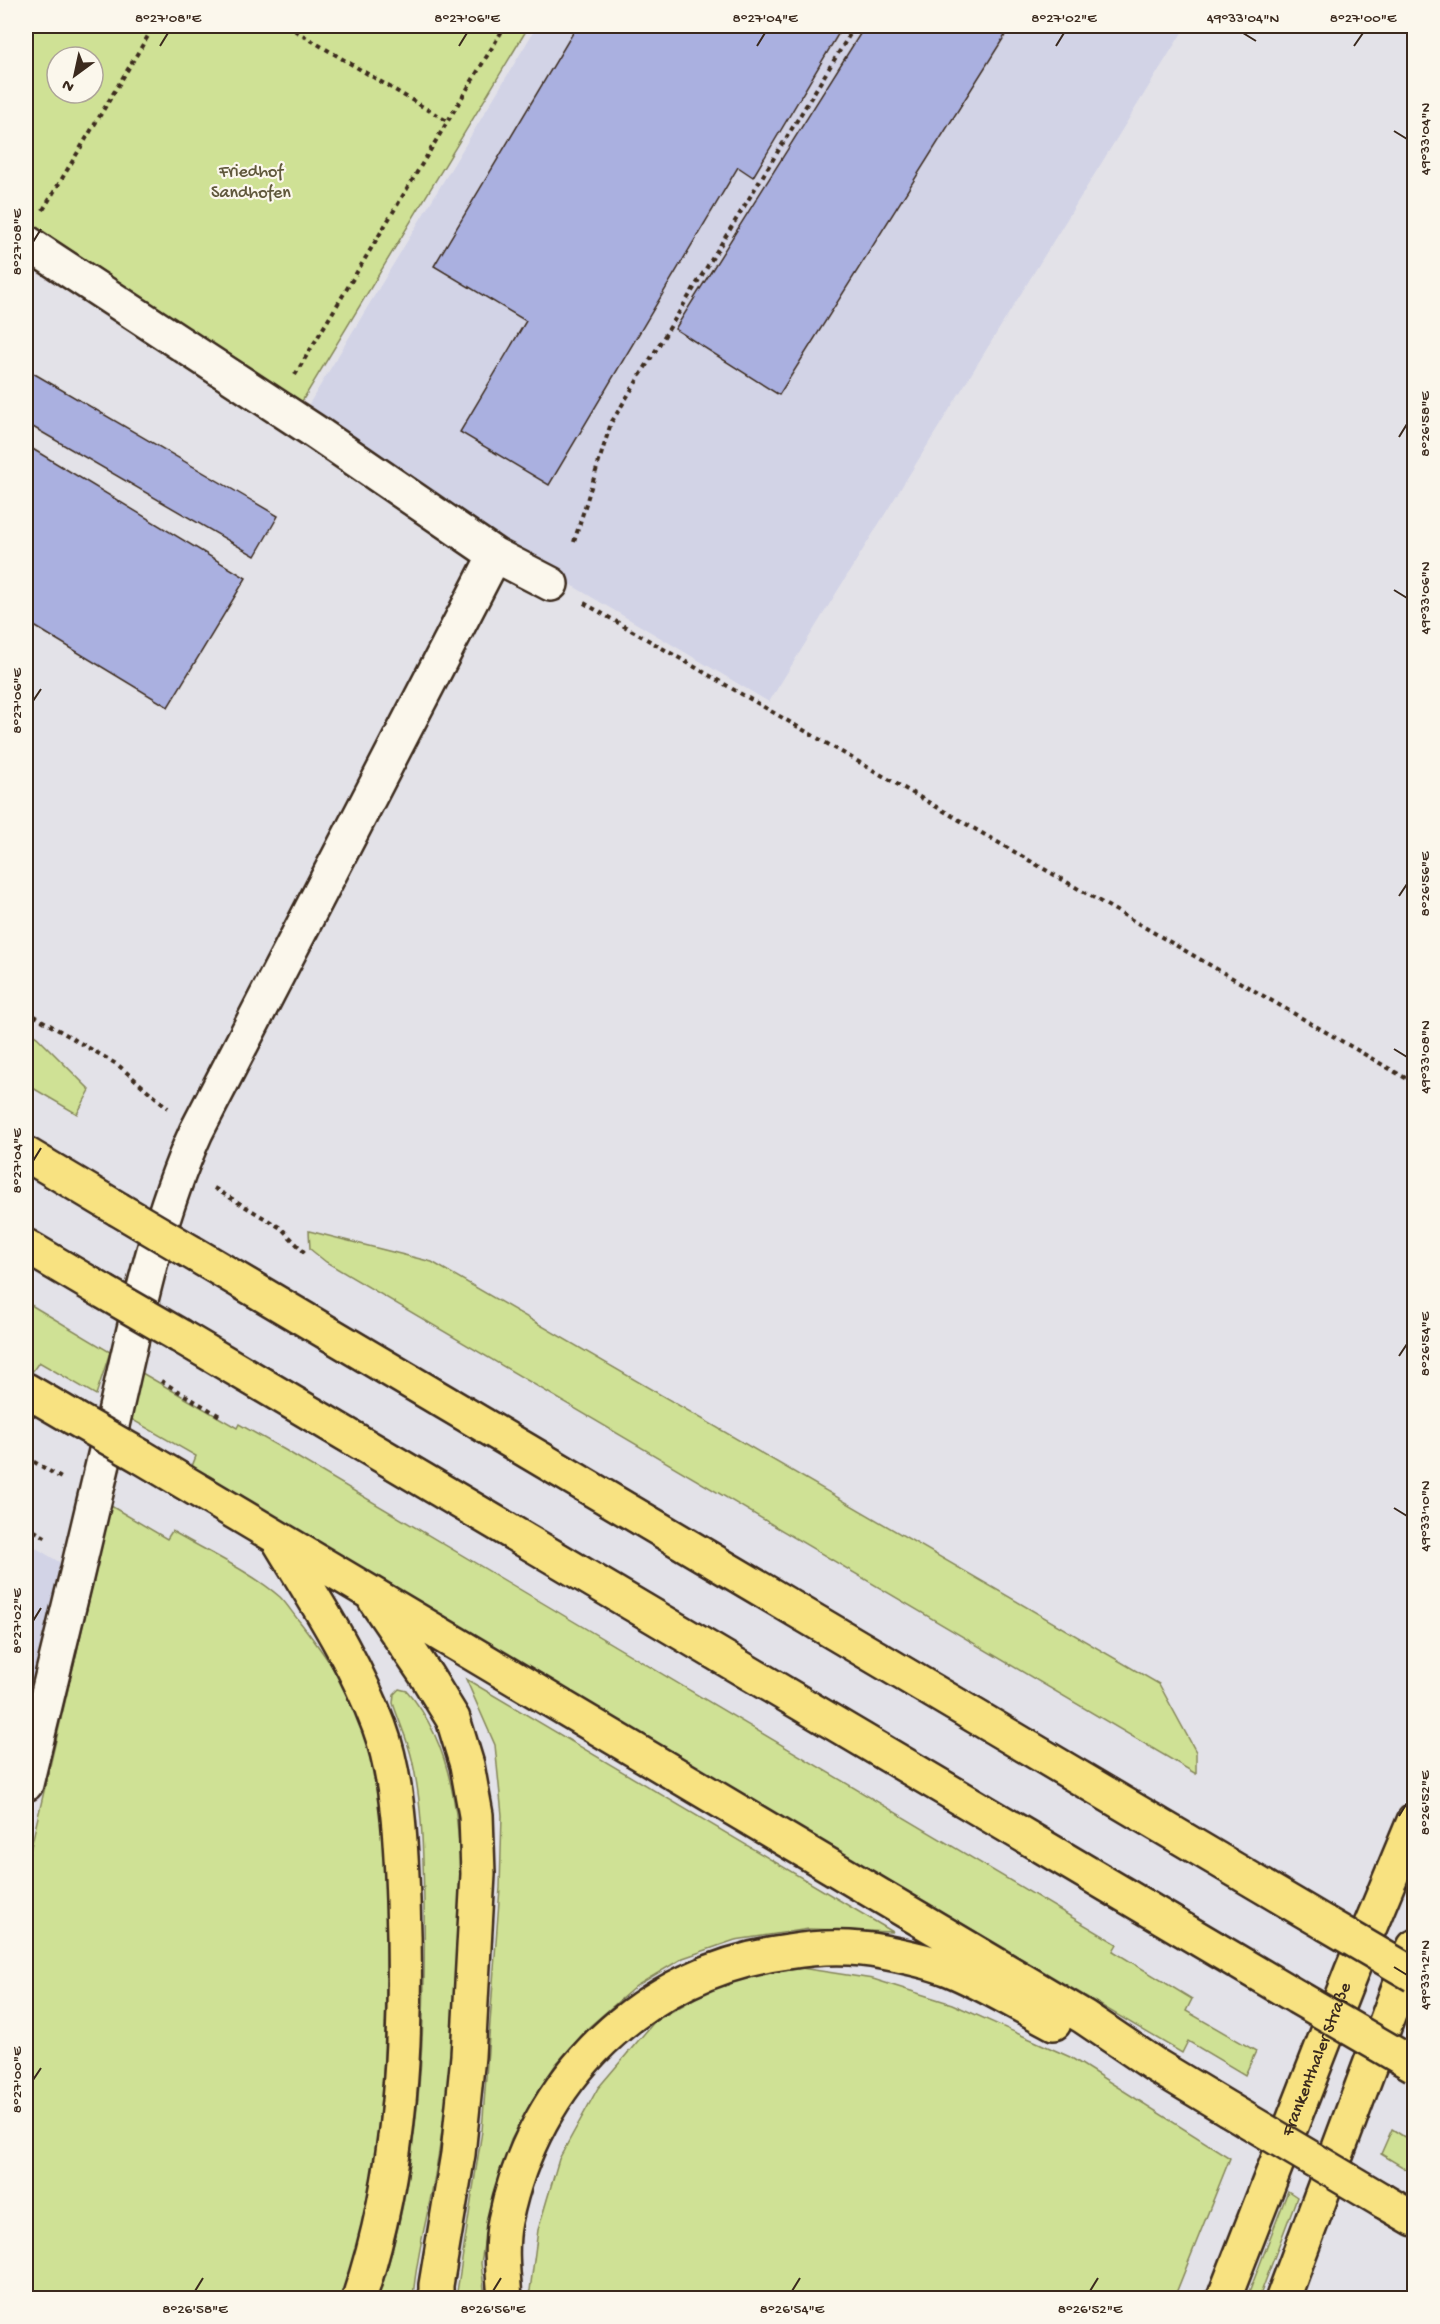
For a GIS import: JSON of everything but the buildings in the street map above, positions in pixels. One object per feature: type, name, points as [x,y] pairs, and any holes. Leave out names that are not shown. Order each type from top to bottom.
[{"type":"main road","points":[[26,1154],[1414,1975]]},
{"type":"main road","points":[[26,1245],[1414,2065]]},
{"type":"main road","points":[[26,1390],[369,1591],[1084,2018],[1155,2065],[1414,2220]]},
{"type":"main road","points":[[277,1537],[357,1671],[380,1728],[394,1787],[402,1862],[406,1965],[402,2064],[391,2166],[372,2260],[359,2298]]},
{"type":"main road","points":[[369,1591],[453,1719],[467,1765],[476,1815],[478,1874],[468,2056],[458,2154],[436,2285],[436,2298]]},
{"type":"main road","name":"Frankenthaler Straße","points":[[1224,2298],[1352,1970],[1414,1821]]},
{"type":"main road","points":[[1284,2298],[1414,1947]]},
{"type":"main road","points":[[504,2298],[504,2223],[531,2143],[548,2109],[571,2073],[621,2022],[678,1986],[732,1963],[756,1956],[809,1949],[882,1951],[948,1969],[1073,2033],[1155,2065]]},
{"type":"lane","points":[[26,243],[326,440],[495,555],[551,584]]},
{"type":"lane","points":[[26,1784],[147,1274],[180,1167],[495,555]]},
{"type":"path","points":[[40,214],[154,26]]},
{"type":"path","points":[[286,26],[447,121]]},
{"type":"path","points":[[292,379],[505,26]]},
{"type":"path","points":[[574,542],[611,423],[855,26]]},
{"type":"path","points":[[551,584],[1414,1083]]},
{"type":"path","points":[[26,1011],[118,1065],[196,1132]]},
{"type":"path","points":[[180,1167],[281,1228],[308,1255]]},
{"type":"path","points":[[127,1360],[220,1416]]},
{"type":"shaded area","points":[[537,26],[1186,26],[769,702],[500,543],[306,409]]},
{"type":"shaded area","points":[[26,1542],[61,1563],[26,1707]]},
{"type":"green space","name":"Friedhof Sandhofen","points":[[26,26],[529,26],[301,403],[26,220]]},
{"type":"green space","points":[[26,1030],[37,1037],[90,1090],[77,1114],[26,1084]]},
{"type":"green space","points":[[309,1231],[432,1262],[1159,1684],[1196,1752],[1196,1774],[326,1262],[310,1249]]},
{"type":"green space","points":[[26,1302],[110,1352],[96,1395],[39,1362],[30,1375],[26,1372]]},
{"type":"green space","points":[[142,1373],[237,1428],[239,1424],[285,1450],[1117,1944],[1113,1951],[1192,1999],[1186,2011],[1256,2051],[1245,2075],[1188,2041],[1182,2053],[191,1469],[196,1456],[131,1419]]},
{"type":"green space","points":[[111,1506],[167,1539],[172,1531],[242,1570],[280,1597],[312,1637],[344,1685],[368,1738],[377,1776],[384,1837],[385,2037],[375,2156],[356,2249],[341,2298],[26,2298],[26,1868]]},
{"type":"green space","points":[[466,1679],[893,1932],[809,1929],[735,1940],[683,1958],[636,1986],[589,2027],[556,2064],[532,2101],[511,2140],[491,2201],[481,2263],[485,2298],[458,2298],[457,2292],[482,2131],[500,1888],[502,1815],[495,1745]]},
{"type":"green space","points":[[399,1689],[407,1691],[428,1721],[443,1756],[453,1793],[458,1833],[460,1913],[446,2102],[413,2298],[378,2298],[392,2251],[412,2153],[418,2103],[424,2002],[423,1849],[416,1777],[408,1745],[393,1703],[394,1694]]},
{"type":"green space","points":[[801,1968],[873,1979],[952,2004],[1070,2057],[1230,2158],[1174,2298],[529,2298],[538,2230],[559,2159],[598,2088],[655,2021],[727,1980]]},
{"type":"green space","points":[[1392,2129],[1414,2143],[1414,2174],[1381,2154]]},
{"type":"green space","points":[[1288,2191],[1297,2197],[1259,2298],[1247,2298]]}]
